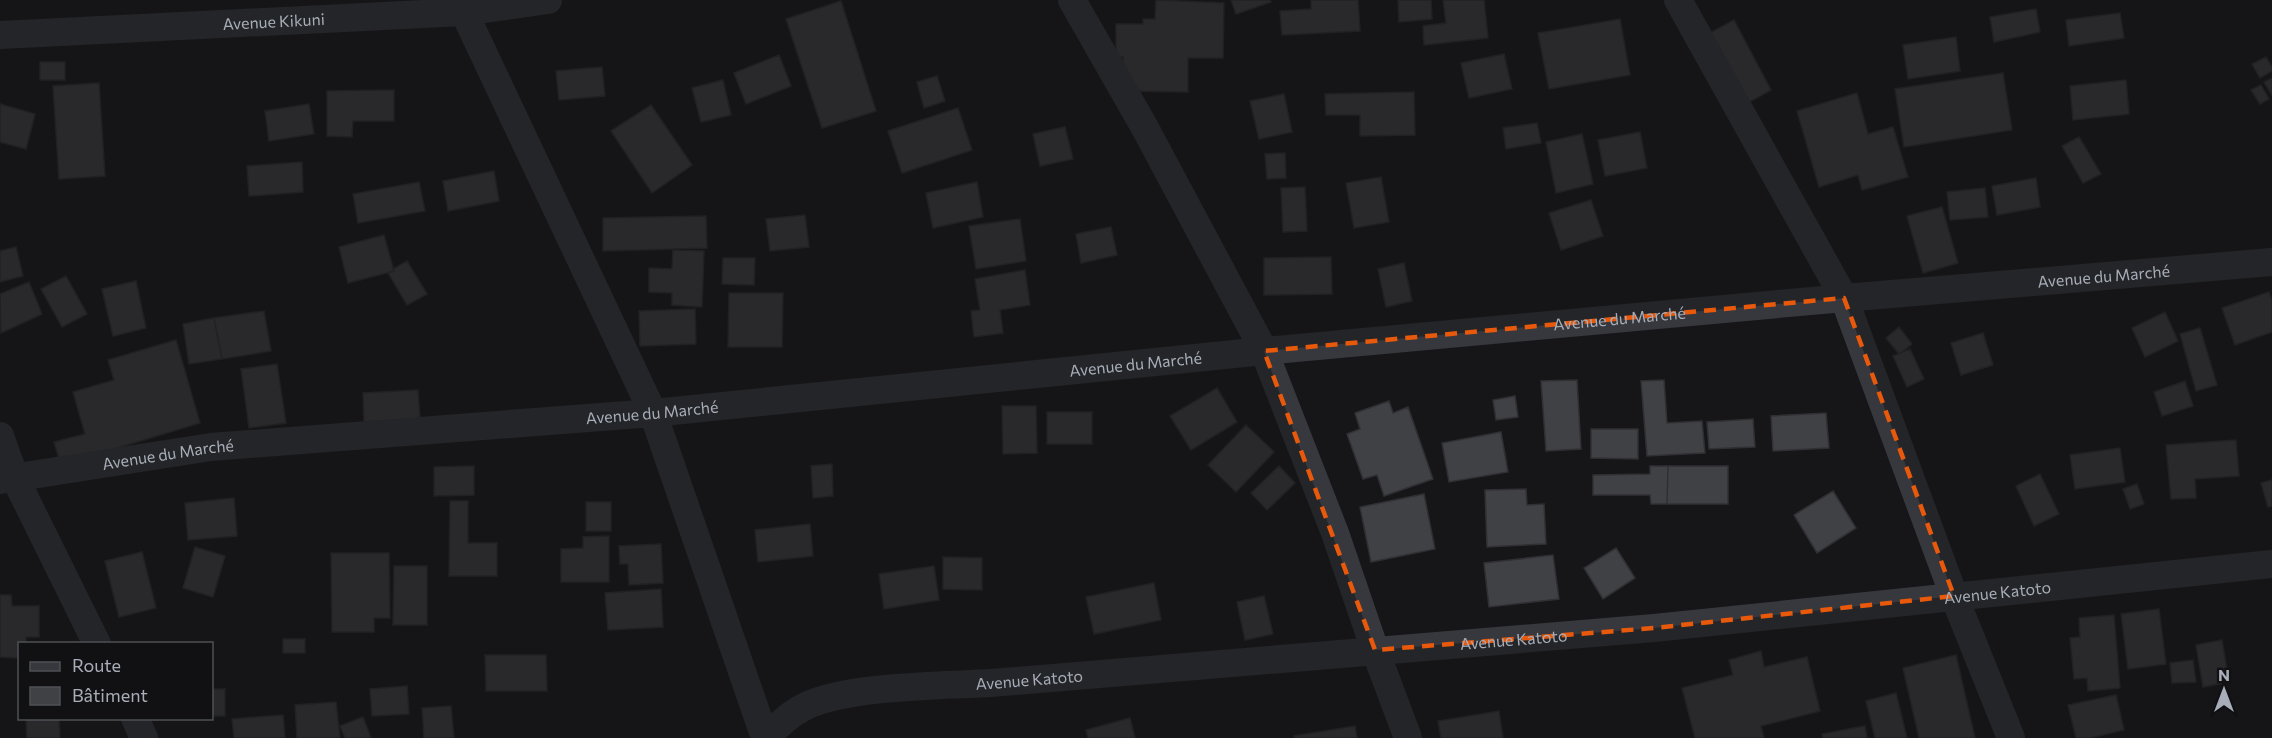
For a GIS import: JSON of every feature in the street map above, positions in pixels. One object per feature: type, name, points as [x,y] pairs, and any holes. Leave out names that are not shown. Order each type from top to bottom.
[{"type":"street","name":"Avenue Kikuni","points":[[0,34],[548,0]]},
{"type":"street","points":[[1072,0],[1145,128],[1264,351],[1335,533],[1408,738]]},
{"type":"street","points":[[1678,0],[1844,298],[1954,596],[2011,738]]},
{"type":"street","points":[[460,6],[653,413],[765,738]]},
{"type":"street","name":"Avenue du Marché","points":[[7,479],[211,447],[653,413],[1264,351],[2272,262]]},
{"type":"street","points":[[0,436],[7,479],[96,642]]},
{"type":"street","name":"Avenue Katoto","points":[[765,738],[798,710],[825,699],[884,689],[991,683],[1654,628],[2272,564]]},
{"type":"street","points":[[136,720],[144,738]]},
{"type":"highlighted area","points":[[1844,298],[1954,596],[1654,628],[1375,650],[1264,351]]},
{"type":"building","points":[[1156,0],[1224,3],[1223,58],[1188,58],[1188,92],[1123,91],[1123,57],[1116,57],[1116,24],[1143,24],[1143,19],[1155,19]]},
{"type":"building","points":[[1231,0],[1270,0],[1271,2],[1236,14]]},
{"type":"building","points":[[1311,0],[1358,0],[1360,31],[1282,35],[1280,11],[1311,9]]},
{"type":"building","points":[[1398,0],[1431,0],[1432,19],[1399,22]]},
{"type":"building","points":[[1443,0],[1484,0],[1488,38],[1424,45],[1423,26],[1446,23]]},
{"type":"building","points":[[841,1],[876,111],[822,128],[786,19]]},
{"type":"building","points":[[2036,9],[2040,32],[1994,42],[1990,17]]},
{"type":"building","points":[[2120,13],[2124,38],[2069,46],[2066,20]]},
{"type":"building","points":[[1620,19],[1630,75],[1549,89],[1538,33]]},
{"type":"building","points":[[1734,20],[1771,90],[1746,104],[1708,34]]},
{"type":"building","points":[[1956,37],[1960,71],[1908,79],[1903,45]]},
{"type":"building","points":[[1504,54],[1512,89],[1469,98],[1461,63]]},
{"type":"building","points":[[779,55],[791,86],[746,104],[734,73]]},
{"type":"building","points":[[2266,57],[2272,71],[2260,78],[2252,64]]},
{"type":"building","points":[[40,62],[65,62],[65,80],[40,80]]},
{"type":"building","points":[[602,67],[605,96],[559,100],[556,71]]},
{"type":"building","points":[[2003,73],[2012,130],[1904,147],[1895,89]]},
{"type":"building","points":[[937,76],[945,101],[924,108],[917,82]]},
{"type":"building","points":[[2272,78],[2272,95],[2264,82]]},
{"type":"building","points":[[723,80],[731,115],[701,122],[692,88]]},
{"type":"building","points":[[2126,80],[2129,114],[2073,120],[2070,86]]},
{"type":"building","points":[[99,83],[105,176],[59,179],[53,86]]},
{"type":"building","points":[[2261,85],[2269,99],[2260,104],[2251,90]]},
{"type":"building","points":[[394,90],[394,121],[353,121],[352,137],[327,136],[327,91]]},
{"type":"building","points":[[1414,92],[1415,135],[1360,136],[1360,115],[1326,115],[1325,94]]},
{"type":"building","points":[[1857,93],[1868,134],[1893,127],[1908,177],[1862,190],[1858,175],[1819,187],[1797,111]]},
{"type":"building","points":[[1284,94],[1292,132],[1259,139],[1250,101]]},
{"type":"building","points":[[0,104],[35,114],[26,149],[0,142]]},
{"type":"building","points":[[309,104],[314,134],[269,141],[265,111]]},
{"type":"building","points":[[651,105],[692,165],[652,193],[611,131]]},
{"type":"building","points":[[958,108],[972,150],[902,173],[888,131]]},
{"type":"building","points":[[1537,123],[1541,143],[1506,149],[1503,128]]},
{"type":"building","points":[[1065,127],[1073,159],[1040,166],[1033,134]]},
{"type":"building","points":[[1640,132],[1647,168],[1605,176],[1598,140]]},
{"type":"building","points":[[1582,134],[1593,184],[1556,193],[1546,142]]},
{"type":"building","points":[[2079,137],[2101,174],[2083,183],[2062,146]]},
{"type":"building","points":[[1285,153],[1286,178],[1267,179],[1265,154]]},
{"type":"building","points":[[302,162],[303,192],[249,196],[247,166]]},
{"type":"building","points":[[494,171],[499,201],[448,211],[443,181]]},
{"type":"building","points":[[1381,177],[1389,222],[1354,228],[1346,183]]},
{"type":"building","points":[[2036,178],[2040,207],[1997,215],[1992,186]]},
{"type":"building","points":[[419,182],[425,211],[358,223],[353,194]]},
{"type":"building","points":[[977,182],[983,217],[933,228],[926,193]]},
{"type":"building","points":[[1305,187],[1307,231],[1283,232],[1281,188]]},
{"type":"building","points":[[1985,188],[1988,217],[1950,220],[1947,192]]},
{"type":"building","points":[[1591,200],[1603,236],[1561,250],[1549,213]]},
{"type":"building","points":[[1942,207],[1958,263],[1923,273],[1907,216]]},
{"type":"building","points":[[805,215],[809,247],[770,251],[766,219]]},
{"type":"building","points":[[706,216],[707,248],[603,251],[603,218]]},
{"type":"building","points":[[1020,219],[1026,261],[976,269],[969,226]]},
{"type":"building","points":[[1111,227],[1117,255],[1081,263],[1076,234]]},
{"type":"building","points":[[384,235],[394,271],[348,283],[339,247]]},
{"type":"building","points":[[16,247],[23,276],[0,282],[0,251]]},
{"type":"building","points":[[673,250],[704,251],[702,307],[672,305],[672,293],[649,292],[649,268],[672,269]]},
{"type":"building","points":[[1331,257],[1332,294],[1264,295],[1264,258]]},
{"type":"building","points":[[723,258],[755,258],[754,285],[722,284]]},
{"type":"building","points":[[407,261],[427,294],[407,305],[388,273]]},
{"type":"building","points":[[1404,263],[1412,301],[1386,307],[1378,269]]},
{"type":"building","points":[[1025,270],[1030,305],[1000,310],[1003,333],[974,337],[971,311],[980,310],[975,279]]},
{"type":"building","points":[[66,276],[87,314],[62,327],[41,289]]},
{"type":"building","points":[[136,281],[146,328],[113,336],[102,289]]},
{"type":"building","points":[[29,282],[42,314],[1,333],[0,294]]},
{"type":"building","points":[[2269,292],[2272,301],[2272,332],[2235,345],[2222,308]]},
{"type":"building","points":[[729,293],[783,293],[782,347],[728,347]]},
{"type":"building","points":[[695,309],[696,344],[640,346],[639,311]]},
{"type":"building","points":[[264,311],[271,351],[222,359],[214,318]]},
{"type":"building","points":[[2165,312],[2178,341],[2145,357],[2132,328]]},
{"type":"building","points":[[214,318],[222,359],[189,364],[183,324]]},
{"type":"building","points":[[1899,327],[1912,344],[1899,354],[1886,338]]},
{"type":"building","points":[[2200,328],[2217,385],[2196,391],[2180,334]]},
{"type":"building","points":[[1983,333],[1993,365],[1961,375],[1951,343]]},
{"type":"building","points":[[176,340],[200,423],[61,465],[54,442],[85,434],[73,392],[114,380],[108,360]]},
{"type":"building","points":[[1910,349],[1924,379],[1907,387],[1893,356]]},
{"type":"building","points":[[277,364],[286,423],[249,428],[241,369]]},
{"type":"building","points":[[1577,380],[1581,449],[1546,451],[1541,381]]},
{"type":"building","points":[[1664,380],[1667,423],[1702,421],[1705,453],[1647,456],[1641,381]]},
{"type":"building","points":[[2185,381],[2193,406],[2162,416],[2154,392]]},
{"type":"building","points":[[1217,388],[1237,422],[1191,450],[1170,416]]},
{"type":"building","points":[[418,390],[420,419],[364,422],[363,393]]},
{"type":"building","points":[[1515,396],[1518,417],[1496,420],[1493,400]]},
{"type":"building","points":[[1389,401],[1393,413],[1408,407],[1433,479],[1384,496],[1377,475],[1363,479],[1347,434],[1360,429],[1355,413]]},
{"type":"building","points":[[1002,406],[1036,406],[1037,453],[1003,454]]},
{"type":"building","points":[[1047,412],[1092,412],[1092,444],[1047,444]]},
{"type":"building","points":[[1826,413],[1829,448],[1773,451],[1771,416]]},
{"type":"building","points":[[1753,419],[1755,447],[1709,449],[1707,422]]},
{"type":"building","points":[[1246,425],[1274,452],[1236,492],[1208,465]]},
{"type":"building","points":[[1591,429],[1638,429],[1638,459],[1591,458]]},
{"type":"building","points":[[1501,432],[1508,472],[1449,482],[1442,443]]},
{"type":"building","points":[[2236,440],[2239,476],[2195,479],[2196,498],[2171,499],[2166,445]]},
{"type":"building","points":[[2120,448],[2125,482],[2075,489],[2070,455]]},
{"type":"building","points":[[832,464],[833,496],[813,498],[811,466]]},
{"type":"building","points":[[474,466],[474,495],[434,496],[434,467]]},
{"type":"building","points":[[1279,466],[1295,483],[1267,510],[1251,493]]},
{"type":"building","points":[[1650,466],[1668,466],[1667,504],[1651,504],[1650,495],[1593,495],[1593,475],[1650,474]]},
{"type":"building","points":[[1668,466],[1728,466],[1728,504],[1667,504]]},
{"type":"building","points":[[2040,474],[2059,514],[2034,526],[2016,486]]},
{"type":"building","points":[[2272,480],[2272,506],[2268,507],[2261,483]]},
{"type":"building","points":[[2137,484],[2144,504],[2130,509],[2123,489]]},
{"type":"building","points":[[1526,489],[1527,505],[1544,504],[1546,544],[1487,547],[1485,490]]},
{"type":"building","points":[[1833,491],[1856,528],[1817,553],[1794,515]]},
{"type":"building","points":[[1424,494],[1435,549],[1371,562],[1360,507]]},
{"type":"building","points":[[234,498],[237,536],[188,540],[185,503]]},
{"type":"building","points":[[450,501],[468,501],[468,543],[497,543],[497,576],[449,576]]},
{"type":"building","points":[[586,502],[611,502],[611,531],[586,531]]},
{"type":"building","points":[[810,524],[813,556],[758,562],[755,530]]},
{"type":"building","points":[[609,536],[609,582],[561,582],[561,549],[583,548],[583,537]]},
{"type":"building","points":[[661,544],[663,583],[629,585],[628,564],[620,564],[619,546]]},
{"type":"building","points":[[195,547],[225,556],[213,597],[183,588]]},
{"type":"building","points":[[1616,548],[1635,578],[1603,599],[1584,568]]},
{"type":"building","points":[[142,552],[156,608],[119,617],[105,561]]},
{"type":"building","points":[[331,553],[389,553],[390,618],[374,618],[374,632],[332,632]]},
{"type":"building","points":[[1553,555],[1559,599],[1489,607],[1484,563]]},
{"type":"building","points":[[943,557],[982,558],[982,590],[943,589]]},
{"type":"building","points":[[394,566],[427,566],[427,625],[393,625]]},
{"type":"building","points":[[934,566],[939,600],[884,609],[879,574]]},
{"type":"building","points":[[1154,583],[1161,620],[1094,634],[1086,597]]},
{"type":"building","points":[[661,589],[663,627],[608,630],[605,593]]},
{"type":"building","points":[[0,595],[11,595],[12,606],[39,606],[39,637],[26,637],[26,642],[18,642],[18,658],[0,657]]},
{"type":"building","points":[[1264,596],[1273,634],[1245,640],[1237,602]]},
{"type":"building","points":[[2159,609],[2166,664],[2128,669],[2121,614]]},
{"type":"building","points":[[2114,615],[2120,688],[2088,691],[2087,678],[2074,679],[2070,638],[2080,637],[2079,618]]},
{"type":"building","points":[[283,639],[305,639],[305,653],[283,653]]},
{"type":"building","points":[[2222,640],[2229,682],[2203,687],[2196,645]]},
{"type":"building","points":[[1761,651],[1764,667],[1807,657],[1820,711],[1761,726],[1764,738],[1695,738],[1682,688],[1733,675],[1729,660]]},
{"type":"building","points":[[485,655],[546,655],[547,691],[486,691]]},
{"type":"building","points":[[1956,655],[1975,738],[1919,738],[1903,668]]},
{"type":"building","points":[[2193,660],[2196,682],[2172,683],[2170,663]]},
{"type":"building","points":[[407,686],[409,714],[372,716],[370,689]]},
{"type":"building","points":[[213,689],[225,689],[225,716],[213,716]]},
{"type":"building","points":[[1896,693],[1907,738],[1875,738],[1866,701]]},
{"type":"building","points":[[2116,695],[2124,730],[2090,738],[2076,738],[2068,705]]},
{"type":"building","points":[[336,702],[340,738],[297,738],[295,705]]},
{"type":"building","points":[[451,706],[454,738],[424,738],[422,708]]},
{"type":"building","points":[[1499,711],[1503,738],[1441,738],[1438,721]]},
{"type":"building","points":[[283,715],[285,738],[234,738],[232,719]]},
{"type":"building","points":[[363,717],[371,738],[345,738],[340,726]]},
{"type":"building","points":[[1130,718],[1135,738],[1088,738],[1086,730]]},
{"type":"building","points":[[26,720],[59,720],[60,738],[27,738]]},
{"type":"building","points":[[1355,726],[1357,738],[1294,738],[1294,736]]},
{"type":"building","points":[[1865,726],[1867,738],[1823,738],[1822,734]]}]
